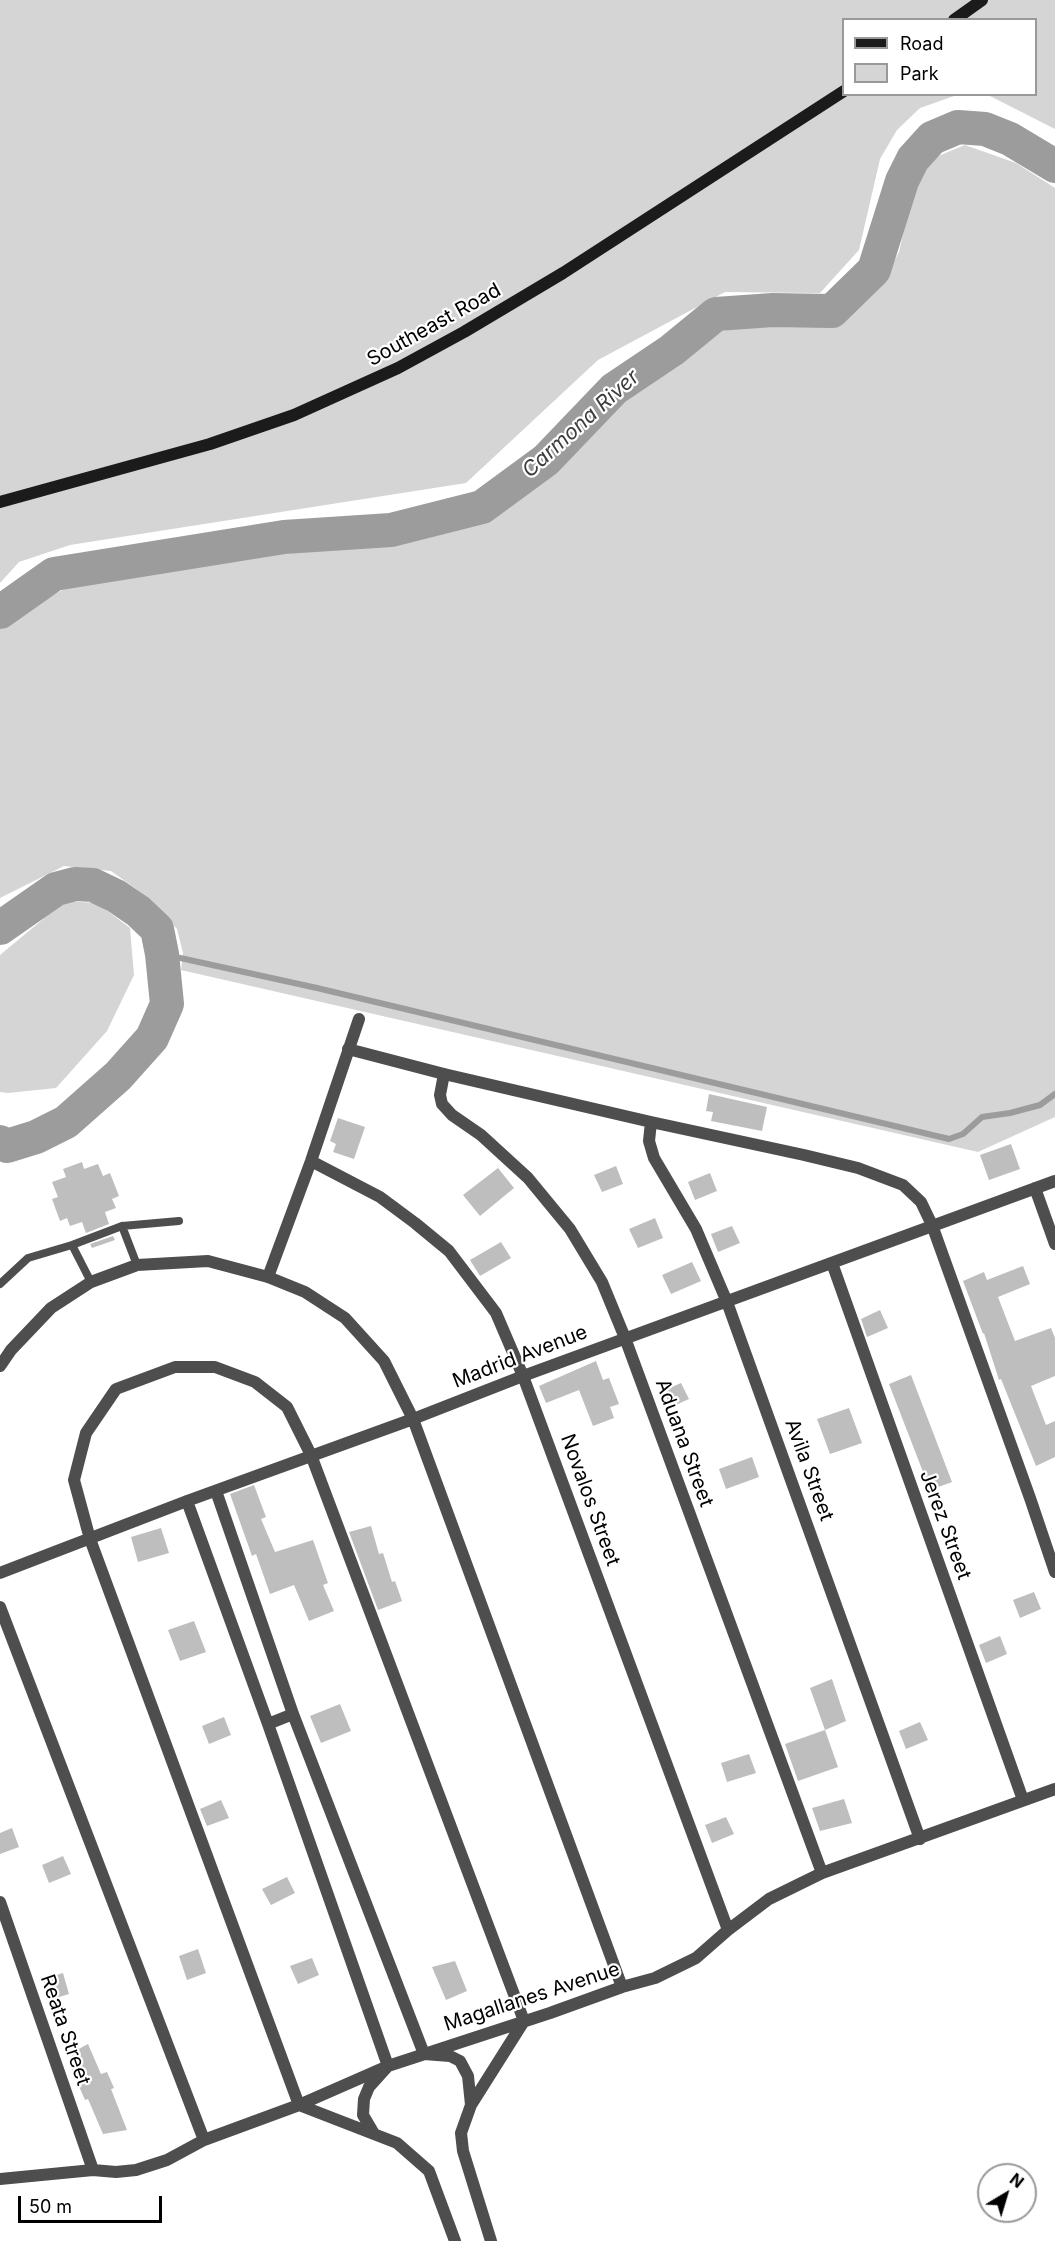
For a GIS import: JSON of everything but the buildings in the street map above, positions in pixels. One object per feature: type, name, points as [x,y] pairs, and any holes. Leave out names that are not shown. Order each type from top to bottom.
[{"type":"street","points":[[957,18],[982,0]]},
{"type":"street","name":"Southeast Road","points":[[0,502],[210,444],[294,415],[398,368],[553,279],[842,92]]},
{"type":"street","points":[[268,1277],[311,1161],[359,1019]]},
{"type":"street","points":[[348,1049],[444,1074],[858,1168],[903,1185],[921,1202],[932,1225],[1055,1572]]},
{"type":"street","name":"Aduana Street","points":[[444,1074],[440,1095],[442,1104],[452,1115],[481,1135],[528,1178],[570,1229],[602,1282],[625,1338],[822,1873]]},
{"type":"street","name":"Avila Street","points":[[651,1122],[649,1141],[654,1158],[696,1228],[727,1302],[920,1839]]},
{"type":"street","name":"Novalos Street","points":[[311,1161],[380,1197],[415,1223],[448,1251],[496,1312],[523,1376],[728,1930]]},
{"type":"street","name":"Madrid Avenue","points":[[0,1573],[625,1338],[1055,1181]]},
{"type":"street","points":[[1035,1188],[1055,1244]]},
{"type":"street","points":[[0,1366],[11,1350],[51,1308],[91,1282],[137,1265],[208,1261],[268,1277],[305,1292],[345,1318],[384,1361],[414,1419],[622,1987]]},
{"type":"street","name":"Jerez Street","points":[[831,1263],[1023,1800]]},
{"type":"street","points":[[454,2241],[429,2171],[397,2143],[299,2105],[90,1539],[74,1480],[86,1433],[116,1389],[175,1367],[216,1367],[255,1382],[287,1407],[311,1455],[524,2020],[471,2105],[461,2133],[463,2151],[490,2241]]},
{"type":"street","points":[[216,1491],[293,1714],[424,2054],[450,2056],[460,2061],[468,2076],[471,2105]]},
{"type":"street","points":[[187,1501],[388,2066],[369,2086],[364,2099],[363,2115],[373,2132]]},
{"type":"street","points":[[0,1607],[204,2140]]},
{"type":"street","points":[[268,1724],[293,1714]]},
{"type":"street","name":"Magallanes Avenue","points":[[0,2179],[93,2170],[116,2172],[136,2170],[167,2160],[204,2140],[299,2105],[388,2066],[655,1978],[696,1958],[769,1899],[822,1873],[1055,1789]]},
{"type":"street","name":"Reata Street","points":[[0,1902],[93,2170]]},
{"type":"lane","points":[[0,1284],[28,1258],[72,1245],[122,1226],[179,1221]]},
{"type":"lane","points":[[122,1226],[137,1265]]},
{"type":"lane","points":[[72,1245],[91,1282]]},
{"type":"green space","points":[[0,0],[1055,0],[1055,129],[990,96],[1037,96],[1037,18],[842,18],[842,96],[954,96],[920,108],[897,130],[880,159],[859,250],[820,293],[725,292],[598,360],[466,483],[70,545],[19,562],[0,583]]},
{"type":"green space","points":[[965,145],[1016,163],[1055,188],[1055,1117],[978,1152],[181,970],[183,953],[177,929],[146,896],[111,871],[64,866],[0,898],[0,627],[7,619],[72,585],[257,556],[378,546],[472,523],[546,474],[612,406],[721,325],[836,321],[884,281],[899,252],[912,194],[931,159]]},
{"type":"green space","points":[[65,901],[97,903],[130,928],[134,975],[107,1031],[56,1088],[0,1092],[0,955]]},
{"type":"waterway","name":"Carmona River","points":[[0,612],[54,574],[284,537],[391,530],[482,507],[546,460],[614,389],[672,350],[716,314],[773,310],[832,311],[874,270],[902,181],[913,159],[932,138],[958,127],[985,129],[1010,139],[1055,166]]},
{"type":"waterway","name":"Carmona River","points":[[0,928],[56,889],[75,884],[93,885],[116,896],[138,911],[157,929],[167,1004],[152,1038],[118,1076],[66,1122],[36,1137],[7,1146],[0,1142]]},
{"type":"waterway","points":[[162,954],[317,988],[949,1139],[963,1134],[982,1117],[1040,1105],[1055,1094]]}]
